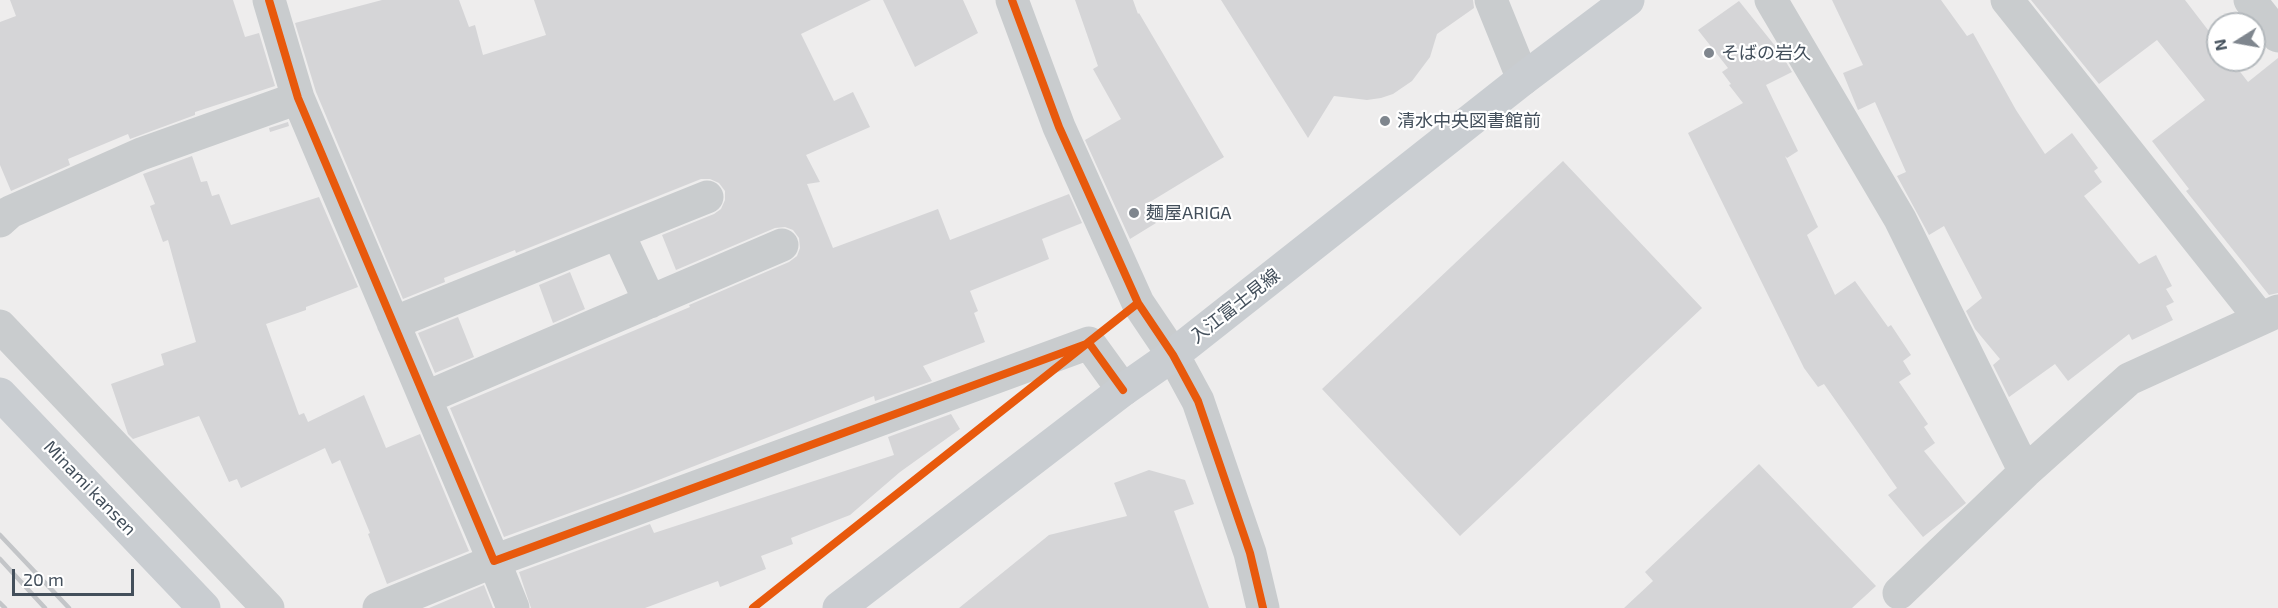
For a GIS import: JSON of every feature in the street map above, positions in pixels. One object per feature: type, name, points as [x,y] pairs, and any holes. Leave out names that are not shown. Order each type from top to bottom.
[{"type":"main road","name":"入江富士見線","points":[[839,608],[1123,390],[1173,355],[1523,79],[1628,0]]},
{"type":"main road","name":"Minami kansen","points":[[0,394],[204,608]]},
{"type":"street","points":[[269,0],[298,98],[513,608]]},
{"type":"street","points":[[1012,0],[1059,127],[1138,303],[1173,355],[1198,400],[1227,479],[1250,552],[1263,608]]},
{"type":"street","points":[[1491,0],[1523,79]]},
{"type":"street","points":[[1771,0],[1900,219],[2025,472]]},
{"type":"street","points":[[1899,593],[2025,472],[2129,379],[2269,315],[2007,0]]},
{"type":"street","points":[[2250,0],[2278,36]]},
{"type":"street","points":[[3,208],[141,153],[298,98]]},
{"type":"street","points":[[393,323],[707,197]]},
{"type":"street","points":[[618,233],[650,302]]},
{"type":"street","points":[[425,398],[782,245]]},
{"type":"street","points":[[0,326],[267,608]]},
{"type":"street","points":[[379,608],[494,561],[1089,343],[1123,390]]},
{"type":"building","points":[[10,0],[233,0],[245,37],[259,33],[275,86],[195,112],[195,115],[130,139],[128,134],[68,159],[70,165],[11,191],[0,165],[0,22],[16,16]]},
{"type":"building","points":[[382,0],[459,0],[469,27],[475,25],[483,55],[546,35],[534,0],[871,0],[801,34],[834,101],[853,92],[870,127],[806,155],[820,182],[807,184],[833,248],[938,209],[950,240],[1069,194],[1082,223],[1042,239],[1049,259],[970,291],[978,311],[974,313],[985,342],[923,366],[932,381],[875,401],[874,396],[638,488],[504,537],[450,408],[690,307],[689,305],[789,262],[797,256],[800,248],[799,238],[793,230],[785,227],[775,228],[676,270],[662,235],[714,214],[721,209],[725,200],[725,191],[719,183],[710,179],[701,179],[516,253],[515,250],[444,278],[445,282],[403,299],[316,92],[295,23]]},
{"type":"building","points":[[883,0],[963,0],[978,33],[915,67]]},
{"type":"building","points":[[1075,0],[1133,0],[1138,14],[1224,157],[1145,205],[1156,223],[1130,239],[1085,140],[1121,119],[1093,69],[1098,66]]},
{"type":"building","points":[[1221,0],[1473,0],[1474,8],[1437,34],[1430,57],[1412,81],[1393,94],[1381,98],[1367,100],[1334,96],[1308,138]]},
{"type":"building","points":[[1832,0],[1941,0],[1967,36],[1973,33],[2016,110],[2045,154],[2072,133],[2098,168],[2094,171],[2102,182],[2084,196],[2139,264],[2156,255],[2172,286],[2166,289],[2174,302],[2166,306],[2173,320],[2132,340],[2129,334],[2068,381],[2055,364],[2009,397],[1993,365],[2000,359],[1975,329],[1966,311],[1982,298],[1944,226],[1929,235],[1897,176],[1906,172],[1875,102],[1858,110],[1843,73],[1863,65]]},
{"type":"building","points":[[2031,0],[2185,0],[2206,27],[2206,72],[2240,72],[2248,82],[2260,72],[2266,72],[2266,68],[2278,58],[2278,293],[2269,295],[2186,191],[2189,189],[2152,141],[2205,100],[2157,40],[2099,84]]},
{"type":"building","points":[[1739,1],[1780,52],[1792,72],[1766,85],[1798,151],[1787,158],[1785,156],[1818,227],[1807,235],[1835,295],[1855,281],[1888,327],[1891,325],[1911,355],[1903,361],[1911,374],[1899,382],[1928,424],[1924,427],[1935,443],[1924,451],[1966,503],[1923,537],[1888,495],[1897,488],[1824,384],[1818,387],[1804,368],[1688,133],[1743,103],[1722,72],[1728,68],[1698,30]]},
{"type":"building","points":[[288,122],[289,126],[270,132],[269,128]]},
{"type":"building","points":[[192,156],[201,182],[207,181],[212,196],[219,194],[231,225],[319,197],[358,287],[306,307],[306,310],[266,324],[299,415],[304,413],[308,422],[364,395],[386,448],[420,434],[469,551],[387,584],[368,534],[370,533],[340,460],[332,464],[325,448],[241,488],[237,479],[229,482],[199,416],[133,439],[128,434],[111,384],[164,365],[161,354],[196,342],[168,240],[163,242],[150,206],[155,204],[143,174]]},
{"type":"building","points":[[1563,161],[1702,308],[1460,536],[1322,389]]},
{"type":"building","points":[[570,272],[585,309],[553,323],[539,285]]},
{"type":"building","points":[[458,317],[474,357],[435,373],[418,333]]},
{"type":"building","points":[[951,414],[960,429],[900,472],[850,515],[791,538],[793,544],[761,556],[766,569],[720,587],[718,581],[645,608],[531,608],[519,572],[650,524],[654,533],[894,455],[888,437]]},
{"type":"building","points":[[1759,464],[1876,586],[1852,608],[1624,608],[1653,581],[1645,572]]},
{"type":"building","points":[[1149,470],[1185,480],[1194,504],[1174,511],[1209,608],[959,608],[1049,535],[1127,516],[1114,483]]},
{"type":"building","points":[[484,585],[493,608],[429,608]]},
{"type":"railway","points":[[0,535],[69,608]]},
{"type":"railway","points":[[0,559],[45,608]]},
{"type":"railway","points":[[0,603],[5,608]]},
{"type":"cycle path","points":[[269,0],[298,98],[494,561],[1089,343],[1123,390]]},
{"type":"cycle path","points":[[1012,0],[1059,127],[1138,303],[1173,355],[1198,401],[1250,553],[1263,608]]},
{"type":"cycle path","points":[[753,608],[1138,303]]},
{"type":"place","name":"そばの岩久","points":[[1709,53]]},
{"type":"place","name":"清水中央図書館前","points":[[1385,121]]},
{"type":"place","name":"麺屋ARIGA","points":[[1134,213]]}]
